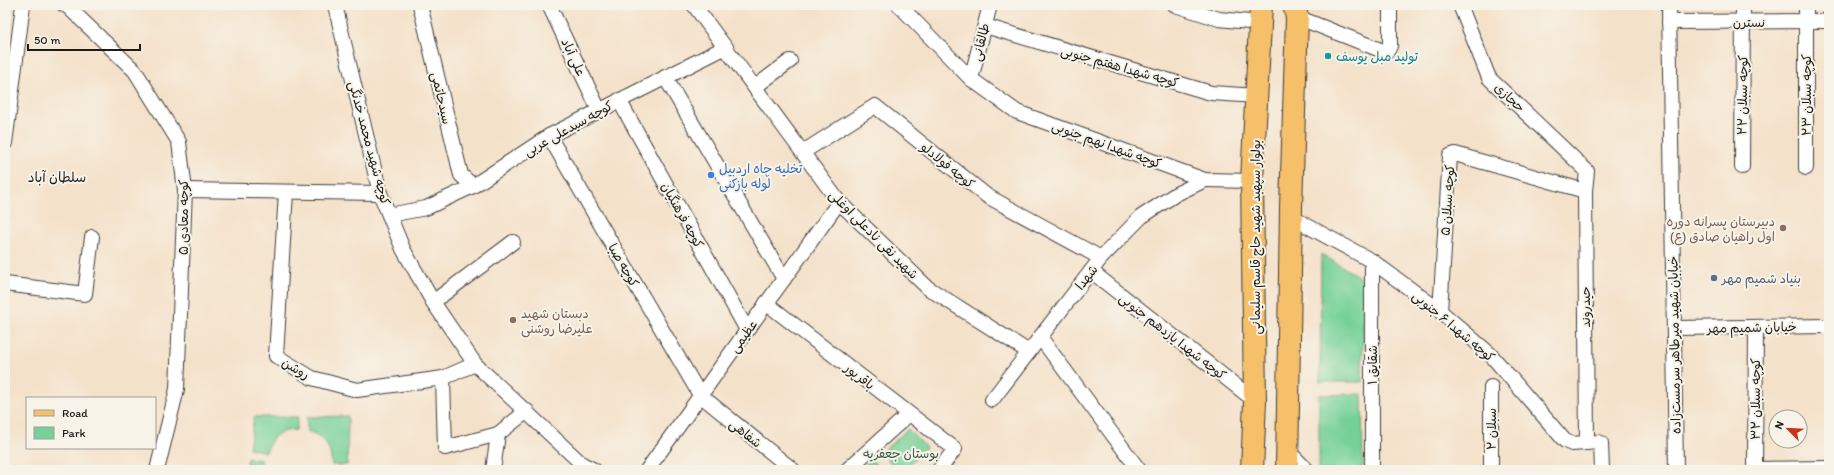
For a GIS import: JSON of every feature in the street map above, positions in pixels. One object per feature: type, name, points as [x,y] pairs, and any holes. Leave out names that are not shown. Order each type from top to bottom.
[{"type":"main road","points":[[1287,461],[1296,9]]},
{"type":"main road","name":"بولوار سپهبد شهید حاج قاسم سلیمانی","points":[[1252,470],[1255,401],[1252,181],[1257,96],[1258,11]]},
{"type":"street","points":[[6,134],[23,5]]},
{"type":"street","name":"کوچه معادی ۵","points":[[66,5],[135,71],[179,142],[185,190],[177,389],[157,470]]},
{"type":"street","name":"کوچه شهید محمد خدنگی","points":[[335,5],[380,193],[403,249],[433,302],[474,364],[527,411],[586,468]]},
{"type":"street","name":"سیدحاتمی","points":[[420,5],[460,175],[473,186]]},
{"type":"street","name":"علی آباد","points":[[549,5],[599,110]]},
{"type":"street","name":"شهید نقی نادعلی اوغلی","points":[[694,5],[839,202],[928,288],[1029,352]]},
{"type":"street","name":"کوچه شهدا نهم جنوبی","points":[[899,5],[971,79],[1017,112],[1205,180],[1252,181]]},
{"type":"street","name":"طالقانی","points":[[971,79],[990,5]]},
{"type":"street","points":[[1175,5],[1218,19],[1258,11]]},
{"type":"street","points":[[1296,9],[1383,51],[1388,50],[1390,46],[1390,5]]},
{"type":"street","name":"حجازی","points":[[1460,5],[1489,78],[1587,171]]},
{"type":"street","name":"خیابان شهید میرطاهر سرمست‌زاده","points":[[1669,5],[1676,470]]},
{"type":"street","name":"کوچه سبلان ۲۲","points":[[1742,167],[1743,5]]},
{"type":"street","name":"کوچه سبلان ۲۳","points":[[1806,5],[1806,168]]},
{"type":"street","name":"نسترن","points":[[1669,22],[1829,21]]},
{"type":"street","name":"کوچه شهدا هفتم جنوبی","points":[[985,26],[1211,93],[1257,96]]},
{"type":"street","name":"کوچه سیدعلی عربی","points":[[389,215],[426,208],[473,186],[549,136],[726,47]]},
{"type":"street","points":[[755,87],[790,60]]},
{"type":"street","points":[[665,77],[784,278]]},
{"type":"street","name":"کوچه فرهنگیان","points":[[619,100],[747,330]]},
{"type":"street","name":"کوچه فولادلو","points":[[803,152],[875,106],[987,196],[1101,258]]},
{"type":"street","name":"کوچه صبا","points":[[549,136],[700,395]]},
{"type":"street","name":"کوچه سبلان ۵","points":[[1440,311],[1450,156],[1454,154],[1585,191]]},
{"type":"street","name":"حیدروند","points":[[1587,171],[1585,191],[1594,443],[1602,470]]},
{"type":"street","name":"شهدا","points":[[992,400],[1101,258],[1141,217],[1176,194],[1205,180]]},
{"type":"street","points":[[185,190],[380,193]]},
{"type":"street","name":"روشن","points":[[286,192],[276,356],[312,378],[357,390],[443,378],[474,364]]},
{"type":"street","name":"عظیمی","points":[[647,470],[839,202]]},
{"type":"street","name":"کوچه شهدا ۶ جنوبی","points":[[1291,217],[1372,261],[1440,311],[1490,354],[1565,441],[1572,444],[1594,443]]},
{"type":"street","points":[[5,284],[85,294],[92,237]]},
{"type":"street","points":[[433,302],[513,242]]},
{"type":"street","name":"شقایق ۱","points":[[1372,261],[1372,470]]},
{"type":"street","name":"کوچه شهدا یازدهم جنوبی","points":[[1091,271],[1255,401]]},
{"type":"street","name":"باقرپور","points":[[766,303],[955,448],[939,470]]},
{"type":"street","name":"خیابان شمیم مهر","points":[[1674,328],[1829,326]]},
{"type":"street","name":"کوچه سبلان ۳۲","points":[[1755,469],[1756,328]]},
{"type":"street","points":[[1040,337],[1139,470]]},
{"type":"street","points":[[443,378],[445,448],[498,434],[527,411]]},
{"type":"street","name":"سبلان ۲","points":[[1491,387],[1491,470]]},
{"type":"street","name":"شفاهی","points":[[700,395],[793,470]]},
{"type":"street","points":[[847,470],[909,414]]},
{"type":"street","points":[[492,470],[498,434]]},
{"type":"street","points":[[1287,461],[1307,470]]},
{"type":"street","points":[[1755,469],[1829,468]]},
{"type":"green space","points":[[1321,254],[1358,276],[1364,283],[1362,382],[1320,382]]},
{"type":"green space","points":[[1362,394],[1363,470],[1319,470],[1319,395]]},
{"type":"green space","points":[[348,416],[347,465],[332,465],[330,453],[326,443],[319,436],[307,431],[307,417]]},
{"type":"green space","points":[[254,417],[298,417],[296,430],[284,431],[276,435],[266,452],[249,448]]},
{"type":"green space","name":"بوستان جعفریه","points":[[908,429],[926,447],[904,470],[898,470],[881,453]]},
{"type":"green space","points":[[248,458],[261,460],[261,470],[235,470],[235,466],[246,466]]},
{"type":"green space","points":[[871,460],[882,470],[859,470]]},
{"type":"place","name":"تولید مبل یوسف","points":[[1328,56]]},
{"type":"place","name":"تخلیه چاه اردبیل لوله بازکنی","points":[[711,175]]},
{"type":"place","name":"دبیرستان پسرانه دوره اول راهیان صادق (ع)","points":[[1783,228]]},
{"type":"place","name":"بنیاد شمیم مهر","points":[[1714,278]]},
{"type":"place","name":"دبستان شهید علیرضا روشنی","points":[[513,320]]},
{"type":"district","name":"سلطان آباد","points":[[57,177]]}]
